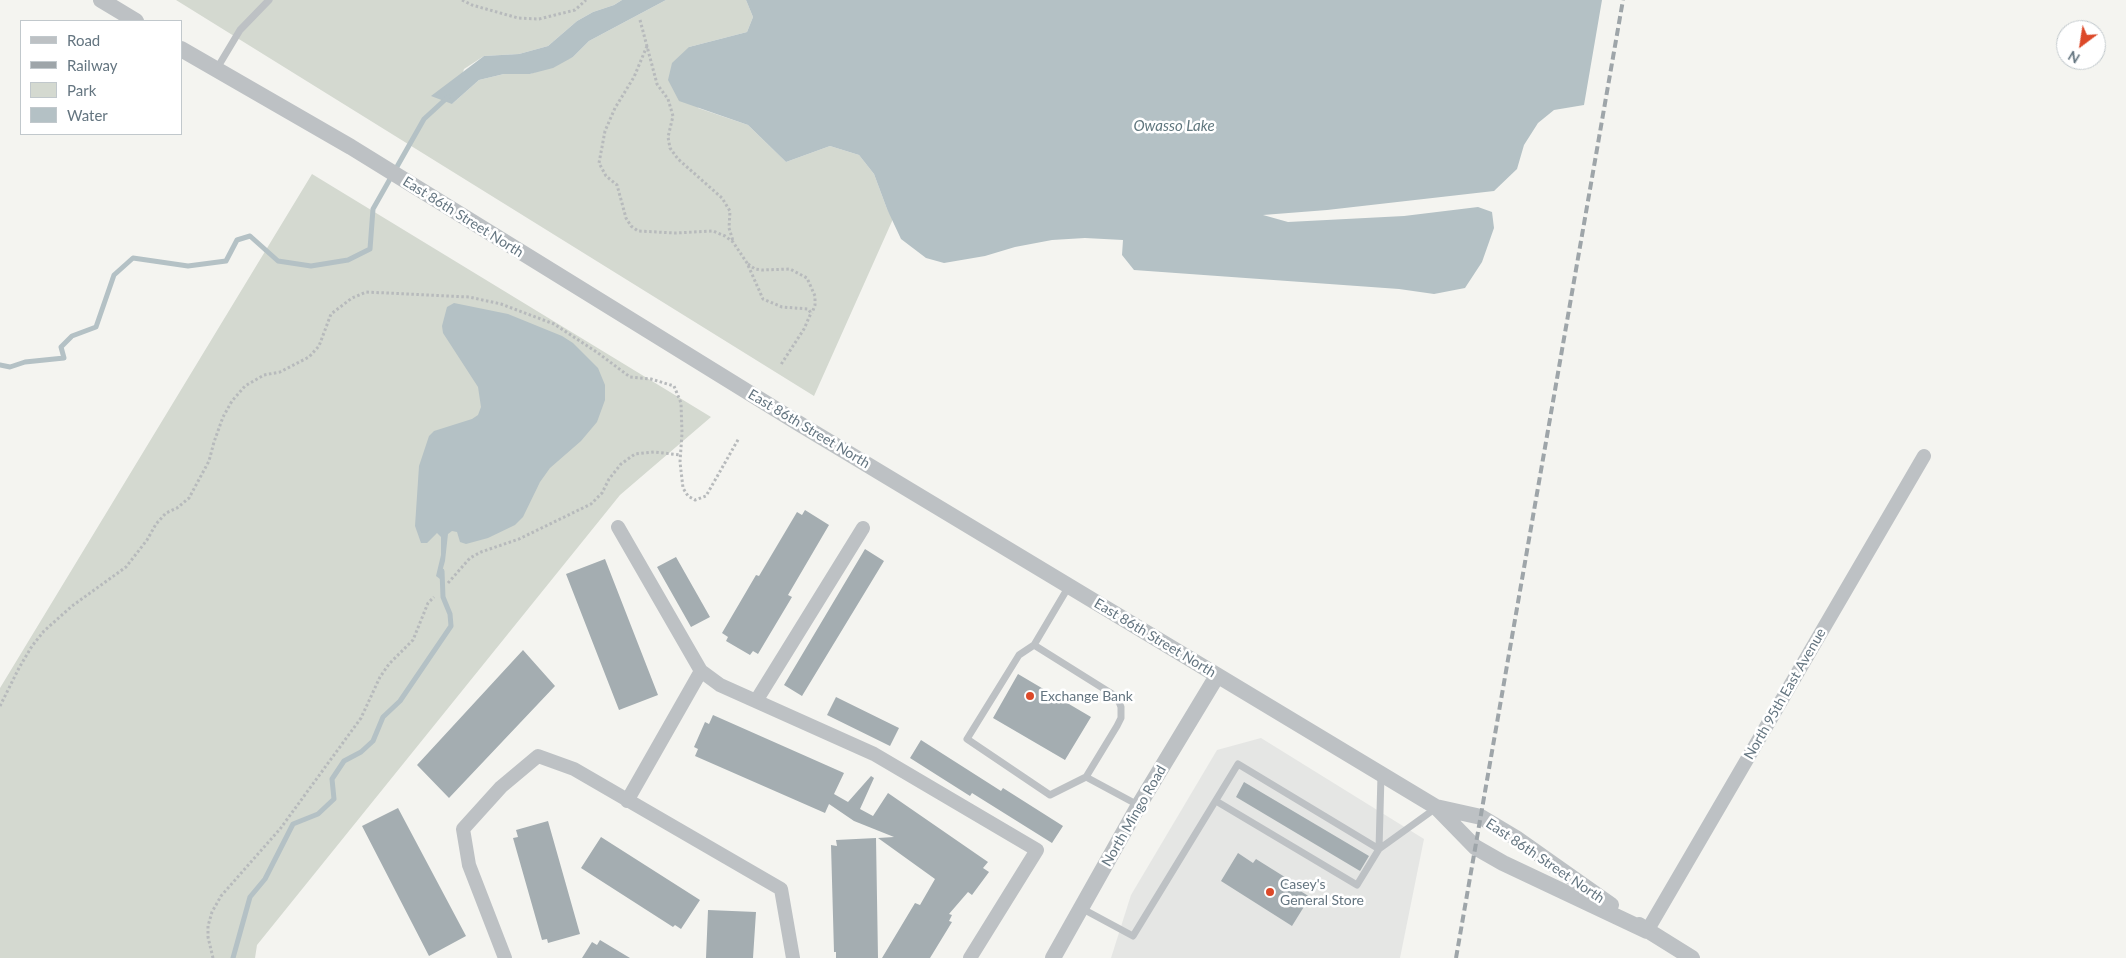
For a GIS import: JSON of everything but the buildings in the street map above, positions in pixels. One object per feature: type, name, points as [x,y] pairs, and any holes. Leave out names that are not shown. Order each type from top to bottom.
[{"type":"street","points":[[101,0],[134,20]]},
{"type":"street","name":"East 86th Street North","points":[[182,50],[351,147],[798,423],[1436,807],[1475,847],[1503,863],[1647,931]]},
{"type":"street","name":"North 95th East Avenue","points":[[1647,931],[1924,456]]},
{"type":"street","points":[[618,527],[702,671],[720,685],[874,754],[1037,850],[970,958]]},
{"type":"street","points":[[756,701],[863,528]]},
{"type":"street","points":[[627,801],[702,671]]},
{"type":"street","name":"North Mingo Road","points":[[1053,958],[1139,805],[1217,676]]},
{"type":"street","points":[[505,958],[469,865],[463,829],[501,787],[538,756],[574,769],[781,889],[793,958]]},
{"type":"street","name":"East 86th Street North","points":[[1436,807],[1481,818],[1516,838],[1683,956]]},
{"type":"lane","points":[[216,70],[240,30],[268,0]]},
{"type":"lane","points":[[1034,645],[1117,697],[1121,707],[1121,718],[1086,777],[1050,795],[967,739],[1019,655],[1034,645],[1068,586]]},
{"type":"lane","points":[[1081,908],[1133,936],[1238,764],[1379,849]]},
{"type":"lane","points":[[1379,849],[1381,774]]},
{"type":"lane","points":[[1086,777],[1139,805]]},
{"type":"lane","points":[[1216,801],[1357,886],[1379,849],[1436,807]]},
{"type":"path","points":[[462,0],[472,5],[518,18],[539,19],[575,10],[586,0]]},
{"type":"path","points":[[640,20],[657,84],[668,99],[673,116],[668,137],[670,148],[678,159],[717,193],[726,204],[730,211],[729,228],[733,242],[747,263],[763,299],[782,307],[808,309],[812,313]]},
{"type":"path","points":[[647,46],[634,77],[615,108],[605,131],[599,163],[606,176],[617,185],[626,218],[631,226],[638,231],[675,233],[713,231],[733,242]]},
{"type":"path","points":[[747,263],[754,269],[762,270],[790,268],[807,278],[815,296],[815,305],[812,313],[780,366]]},
{"type":"path","points":[[0,706],[19,668],[32,646],[44,631],[72,606],[126,567],[166,513],[177,508],[189,498],[210,461],[214,442],[223,417],[232,401],[245,386],[264,375],[280,372],[308,357],[319,346],[331,314],[352,298],[366,292],[469,297],[502,304],[554,324],[630,377],[651,379],[674,386],[681,403],[681,455],[684,488],[688,496],[695,500],[706,496],[739,438]]},
{"type":"path","points":[[448,584],[470,558],[481,552],[519,539],[591,504],[602,493],[609,479],[621,464],[635,454],[654,452],[681,455]]},
{"type":"path","points":[[213,958],[208,926],[220,896],[280,829],[361,718],[380,677],[389,664],[412,640],[428,603],[434,597]]},
{"type":"shaded area","points":[[1261,738],[1424,839],[1400,958],[1111,958],[1131,895],[1217,750]]},
{"type":"green space","points":[[176,0],[622,0],[577,21],[548,46],[519,54],[484,56],[464,69],[452,104],[479,80],[504,74],[530,74],[573,57],[589,41],[666,0],[746,0],[753,17],[747,32],[689,47],[698,108],[748,125],[786,162],[830,146],[859,155],[874,174],[887,209],[893,219],[814,396]]},
{"type":"green space","points":[[312,174],[711,417],[620,495],[257,945],[255,958],[0,958],[0,688]]},
{"type":"water","points":[[622,0],[666,0],[589,41],[573,57],[553,68],[530,74],[504,74],[479,80],[452,104],[431,96],[484,56],[519,54],[548,46],[577,21]]},
{"type":"water","name":"Owasso Lake","points":[[746,0],[1602,0],[1584,105],[1554,110],[1538,123],[1524,145],[1517,169],[1494,191],[1327,210],[1263,215],[1288,222],[1404,216],[1478,207],[1492,212],[1494,228],[1482,262],[1465,288],[1434,294],[1399,289],[1134,270],[1122,255],[1123,240],[1085,238],[1052,240],[1015,247],[985,256],[944,263],[926,258],[901,239],[874,174],[859,155],[830,146],[786,162],[748,125],[679,101],[668,80],[672,63],[689,47],[747,32],[753,17]]},
{"type":"water","points":[[454,303],[508,314],[562,336],[573,343],[598,368],[605,385],[605,400],[597,422],[581,441],[550,468],[540,482],[523,517],[515,525],[488,538],[466,544],[460,542],[457,532],[452,531],[448,534],[445,561],[440,579],[436,576],[441,555],[441,537],[437,533],[427,543],[421,543],[415,526],[419,466],[429,436],[434,431],[472,419],[478,415],[481,407],[478,387],[443,333],[442,326],[447,307]]},
{"type":"waterway","points":[[0,365],[10,367],[25,362],[64,358],[61,347],[72,336],[96,327],[114,275],[133,258],[188,266],[226,261],[237,240],[250,236],[278,261],[311,266],[348,260],[370,249],[373,209],[424,119],[448,97]]},
{"type":"waterway","points":[[233,958],[250,897],[265,879],[293,824],[318,814],[334,799],[332,779],[344,761],[361,752],[373,741],[383,717],[400,701],[451,626],[450,614],[443,597],[442,571]]},
{"type":"railway","points":[[1456,958],[1623,0]]},
{"type":"place","name":"Exchange Bank","points":[[1030,696]]},
{"type":"place","name":"Casey's General Store","points":[[1270,892]]}]
